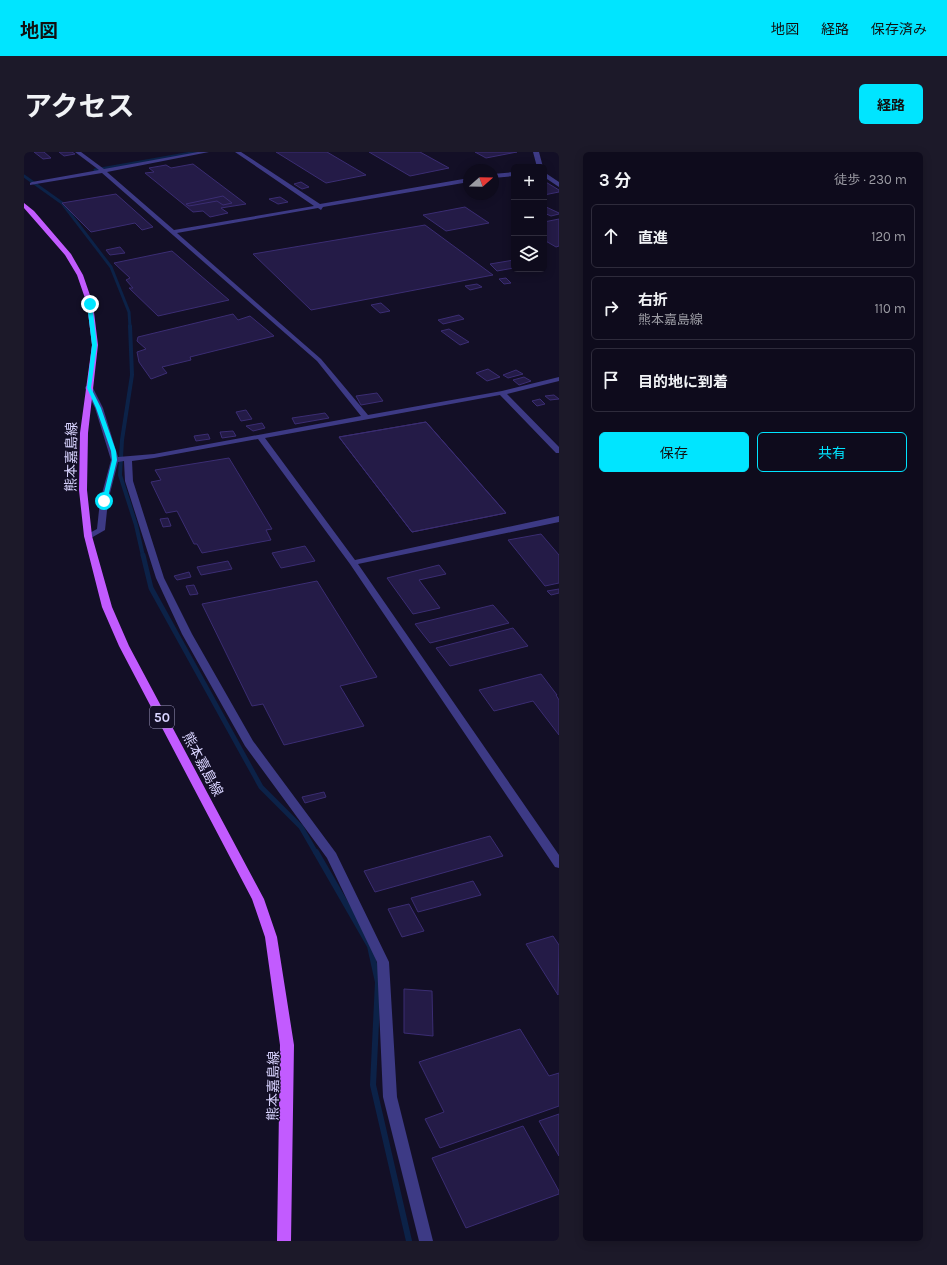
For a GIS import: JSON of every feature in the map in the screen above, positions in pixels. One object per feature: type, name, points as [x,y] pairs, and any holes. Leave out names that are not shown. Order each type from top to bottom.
[{"type":"main road","name":"熊本嘉島線","points":[[24,205],[32,212],[68,254],[84,287],[91,311],[94,345],[84,433],[83,490],[88,536],[107,607],[124,646],[258,899],[271,937],[287,1045],[284,1241]]},
{"type":"street","points":[[78,152],[103,171],[319,360],[366,418]]},
{"type":"street","points":[[32,184],[206,152]]},
{"type":"street","points":[[238,152],[319,206]]},
{"type":"street","points":[[536,152],[539,164]]},
{"type":"street","points":[[499,175],[511,174]]},
{"type":"street","points":[[547,176],[559,185]]},
{"type":"street","points":[[172,232],[463,181]]},
{"type":"street","points":[[114,460],[154,456],[502,394],[559,379]]},
{"type":"street","points":[[88,536],[101,530],[104,501],[114,460],[113,451],[98,408],[89,388]]},
{"type":"street","points":[[502,394],[559,451]]},
{"type":"street","points":[[260,437],[353,563],[559,864]]},
{"type":"street","points":[[128,459],[129,481],[160,578],[187,634],[249,743],[332,856],[383,962],[390,1097],[426,1241]]},
{"type":"street","points":[[353,563],[559,519]]},
{"type":"building","points":[[34,152],[44,152],[51,158],[43,159]]},
{"type":"building","points":[[59,152],[72,152],[75,154],[64,156]]},
{"type":"building","points":[[276,152],[327,152],[366,175],[326,183]]},
{"type":"building","points":[[369,152],[420,152],[449,168],[410,176]]},
{"type":"building","points":[[475,152],[517,152],[486,158]]},
{"type":"building","points":[[193,164],[246,204],[221,208],[228,213],[210,217],[203,211],[193,212],[145,173],[154,172],[149,168],[166,165],[171,168]]},
{"type":"building","points":[[301,182],[309,187],[302,189],[294,184]]},
{"type":"building","points":[[547,183],[559,190],[559,192],[547,194]]},
{"type":"building","points":[[116,194],[153,227],[142,230],[135,223],[91,232],[62,203]]},
{"type":"building","points":[[223,196],[232,203],[223,205],[217,201],[189,206],[186,204]]},
{"type":"building","points":[[280,197],[288,202],[278,204],[269,199]]},
{"type":"building","points":[[465,207],[489,223],[446,231],[423,215]]},
{"type":"building","points":[[547,207],[559,213],[551,216],[547,214]]},
{"type":"building","points":[[559,219],[559,246],[556,247],[547,242],[547,221]]},
{"type":"building","points":[[425,225],[493,275],[311,310],[253,254]]},
{"type":"building","points":[[120,247],[125,253],[110,255],[106,250]]},
{"type":"building","points":[[172,251],[229,300],[158,316],[129,288],[133,288],[126,280],[130,278],[114,263]]},
{"type":"building","points":[[511,260],[511,269],[497,271],[490,264]]},
{"type":"building","points":[[506,278],[511,283],[504,284],[499,279]]},
{"type":"building","points":[[477,284],[482,287],[470,290],[465,286]]},
{"type":"building","points":[[381,303],[390,311],[380,313],[371,305]]},
{"type":"building","points":[[233,314],[238,320],[250,316],[274,336],[190,357],[191,360],[162,367],[167,373],[151,379],[139,362],[137,352],[146,349],[137,341],[138,337]]},
{"type":"building","points":[[459,315],[464,319],[443,324],[438,320]]},
{"type":"building","points":[[449,329],[469,342],[460,345],[441,331]]},
{"type":"building","points":[[488,369],[500,377],[487,381],[476,373]]},
{"type":"building","points":[[516,370],[523,374],[508,378],[503,375]]},
{"type":"building","points":[[524,377],[531,381],[519,385],[513,380]]},
{"type":"building","points":[[377,393],[383,401],[361,405],[356,396]]},
{"type":"building","points":[[554,395],[559,399],[550,400],[545,396]]},
{"type":"building","points":[[540,399],[545,404],[537,406],[532,401]]},
{"type":"building","points":[[246,410],[252,419],[241,421],[236,412]]},
{"type":"building","points":[[325,413],[329,418],[295,424],[292,418]]},
{"type":"building","points":[[426,422],[506,513],[412,532],[339,437]]},
{"type":"building","points":[[426,422],[506,513],[412,532],[339,437]]},
{"type":"building","points":[[262,423],[265,428],[253,431],[246,426]]},
{"type":"building","points":[[233,431],[236,436],[222,438],[220,432]]},
{"type":"building","points":[[208,434],[210,439],[196,441],[194,436]]},
{"type":"building","points":[[229,458],[272,529],[266,530],[271,540],[202,553],[197,544],[194,544],[177,511],[166,513],[151,482],[161,480],[155,470]]},
{"type":"building","points":[[168,518],[171,526],[163,527],[160,519]]},
{"type":"building","points":[[541,534],[559,555],[559,583],[545,586],[508,540]]},
{"type":"building","points":[[305,546],[315,561],[281,568],[272,553]]},
{"type":"building","points":[[228,561],[232,569],[201,575],[197,567]]},
{"type":"building","points":[[439,565],[446,574],[419,580],[440,608],[413,614],[387,578]]},
{"type":"building","points":[[189,572],[191,577],[177,580],[174,576]]},
{"type":"building","points":[[317,581],[377,677],[340,686],[364,726],[284,745],[263,704],[252,706],[202,604]]},
{"type":"building","points":[[194,585],[198,594],[190,595],[186,586]]},
{"type":"building","points":[[559,589],[559,593],[551,595],[547,591]]},
{"type":"building","points":[[493,605],[509,623],[430,643],[415,624]]},
{"type":"building","points":[[513,628],[528,646],[450,666],[436,648]]},
{"type":"building","points":[[541,674],[557,695],[559,700],[559,735],[533,701],[494,711],[479,690]]},
{"type":"building","points":[[324,792],[326,797],[305,803],[302,797]]},
{"type":"building","points":[[490,836],[503,856],[375,892],[364,871]]},
{"type":"building","points":[[473,881],[481,895],[418,912],[411,898]]},
{"type":"building","points":[[409,904],[424,931],[402,937],[388,909]]},
{"type":"building","points":[[553,936],[559,945],[558,995],[526,944]]},
{"type":"building","points":[[404,989],[432,991],[433,1036],[404,1033]]},
{"type":"building","points":[[520,1029],[549,1076],[559,1073],[559,1106],[440,1148],[425,1119],[444,1112],[419,1062]]},
{"type":"building","points":[[559,1114],[559,1156],[539,1121]]},
{"type":"building","points":[[523,1126],[559,1191],[559,1194],[466,1228],[432,1158]]},
{"type":"waterway","points":[[95,170],[197,152]]},
{"type":"waterway","points":[[24,176],[62,203],[111,267],[129,312],[130,327]]},
{"type":"waterway","points":[[130,326],[132,375],[122,440],[120,475],[136,525],[143,556]]},
{"type":"waterway","points":[[143,555],[151,588],[261,787],[301,827],[316,853]]},
{"type":"waterway","points":[[316,852],[370,946],[378,982],[373,1085],[409,1241]]},
{"type":"route","points":[[90,304],[94,345],[89,388],[98,408],[113,451],[114,460],[104,501]]}]
